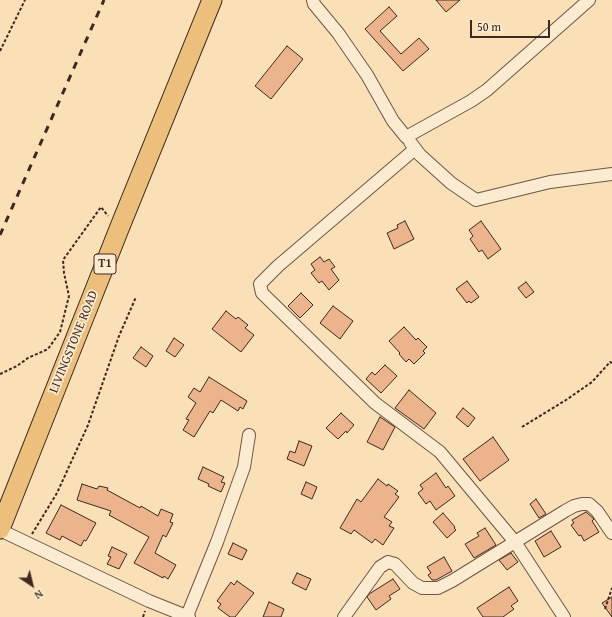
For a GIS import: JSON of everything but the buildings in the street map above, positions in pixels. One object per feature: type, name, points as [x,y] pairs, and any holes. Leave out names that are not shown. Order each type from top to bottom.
[{"type":"highway","name":"LIVINGSTONE ROAD","points":[[0,529],[212,0]]},
{"type":"street","points":[[313,0],[314,4],[338,33],[367,75],[393,121],[415,149],[451,183],[476,200],[550,182],[612,174]]},
{"type":"street","points":[[406,137],[471,101],[487,90],[589,0]]},
{"type":"street","points":[[415,149],[278,266],[260,284],[262,294],[375,403],[440,452],[515,542],[564,617]]},
{"type":"street","points":[[0,529],[149,601],[188,616],[244,467],[249,435]]},
{"type":"street","points":[[344,617],[380,567],[388,562],[396,564],[413,583],[422,588],[438,588],[452,581],[565,511],[582,504],[589,504],[597,511],[612,533]]},
{"type":"path","points":[[0,50],[25,0]]},
{"type":"path","points":[[0,374],[17,366],[28,358],[48,349],[60,332],[69,296],[63,260],[101,207],[119,229]]},
{"type":"path","points":[[27,542],[57,493],[85,431],[118,336],[136,297]]},
{"type":"path","points":[[522,427],[592,382],[610,362],[612,363]]},
{"type":"path","points":[[604,609],[612,588]]},
{"type":"railway","points":[[0,235],[104,0]]}]
